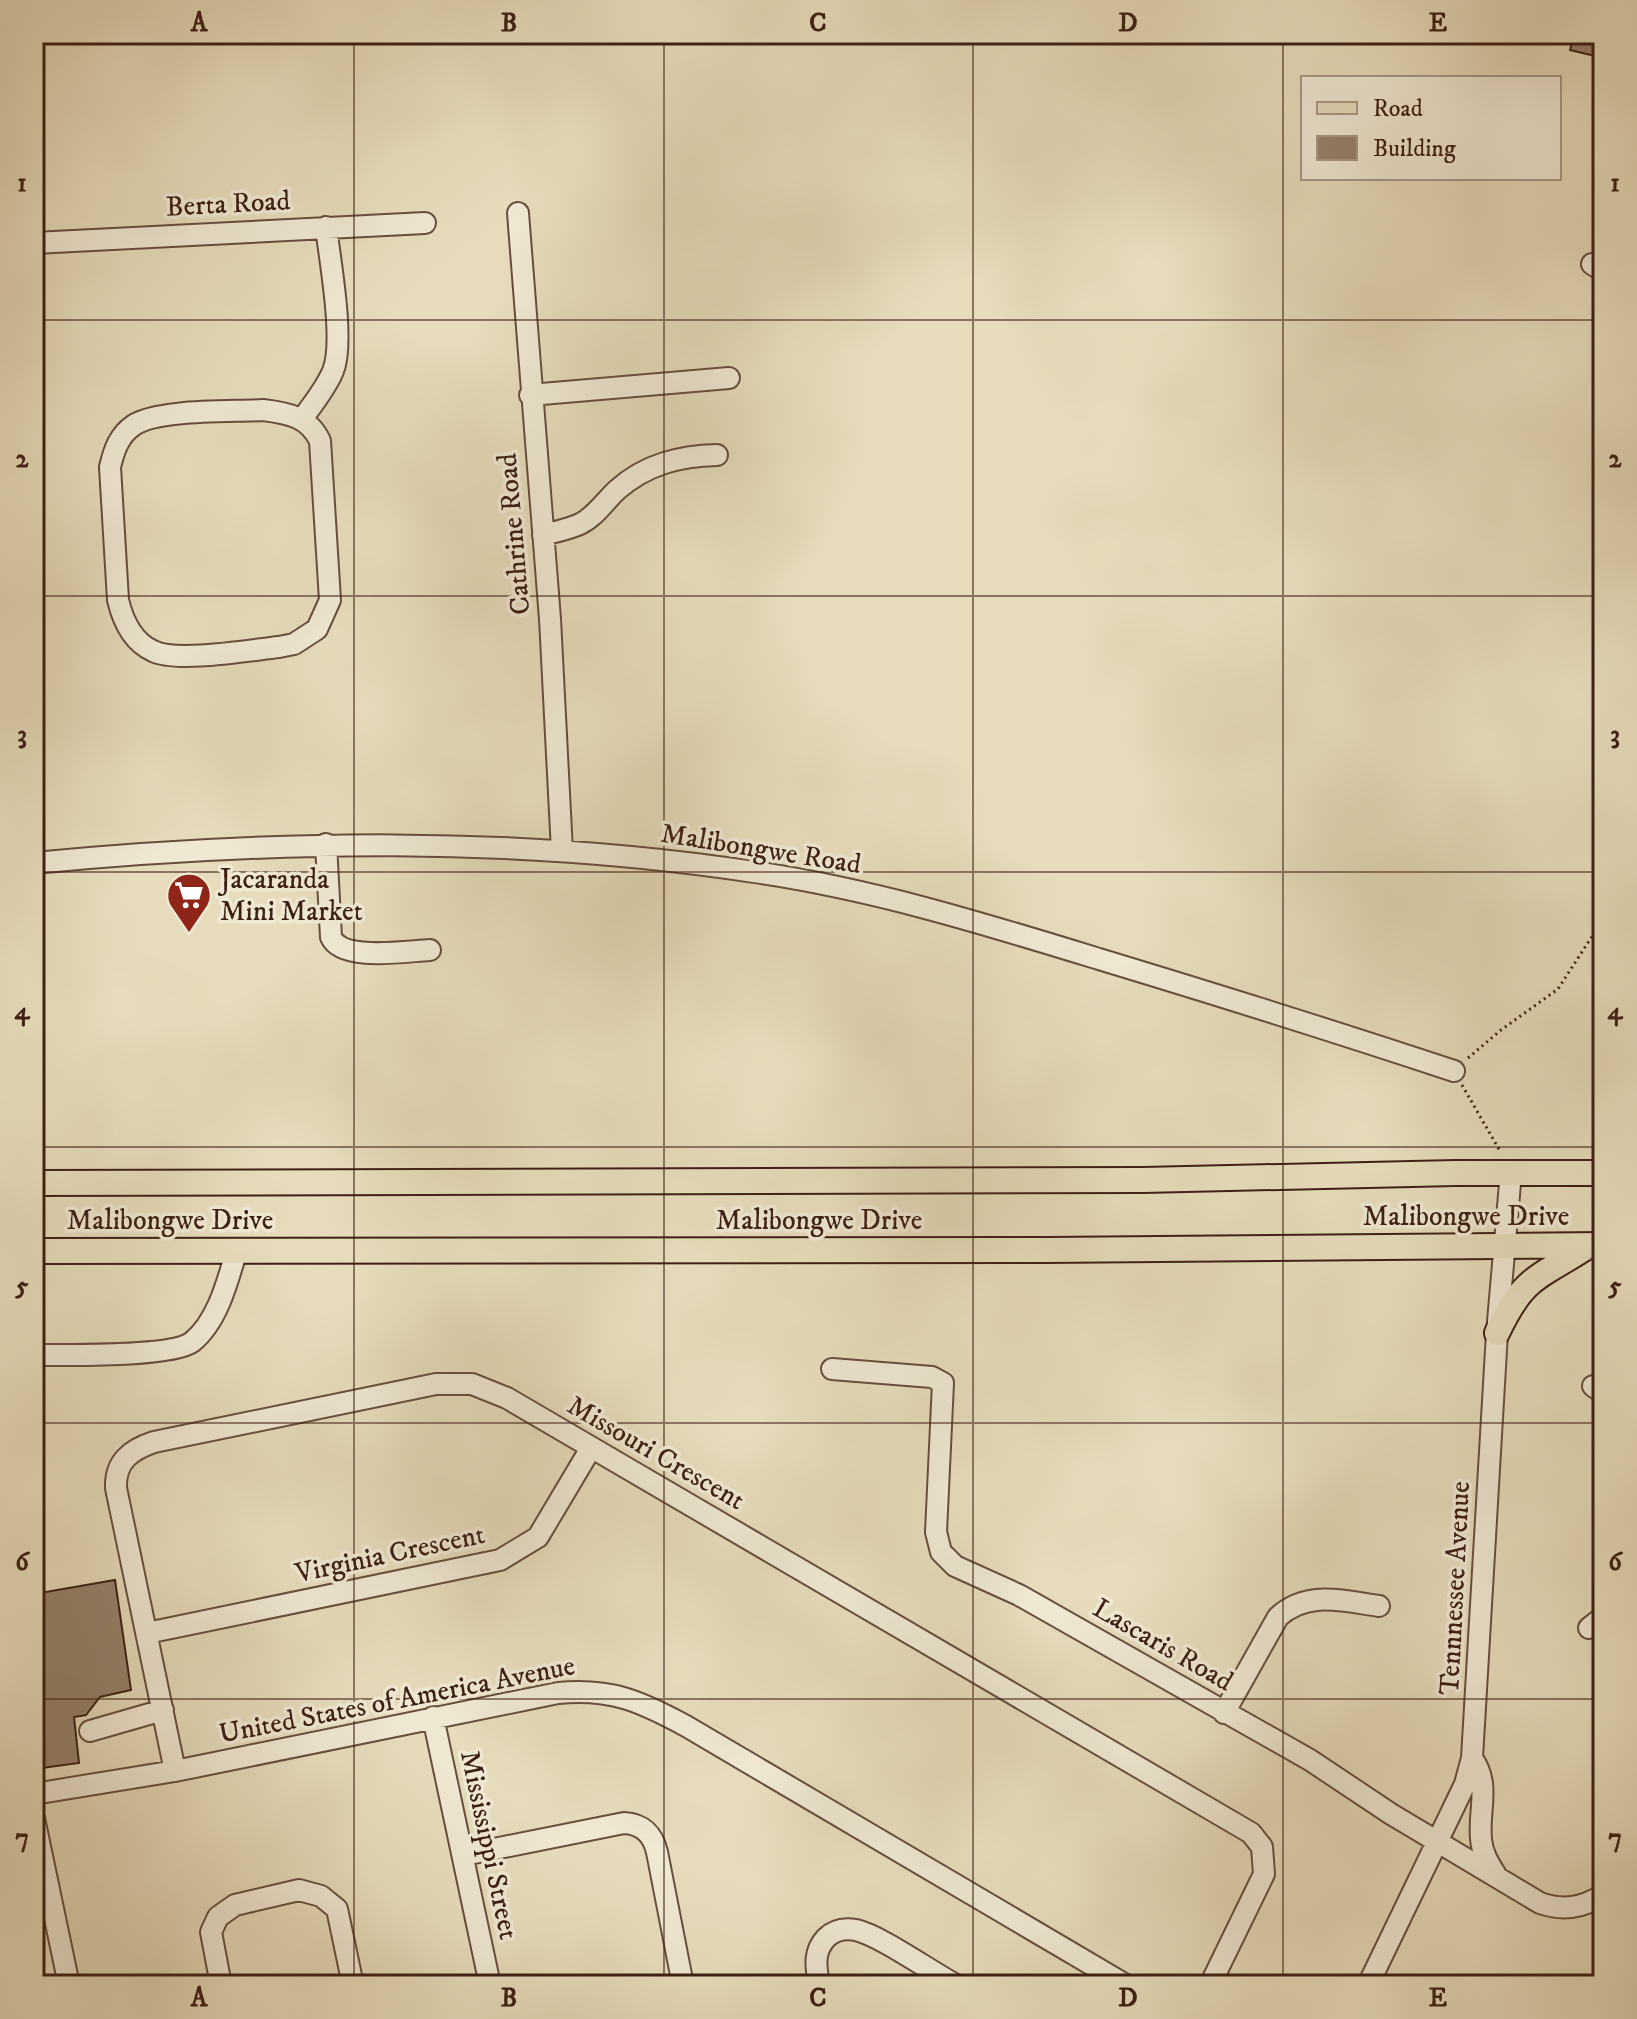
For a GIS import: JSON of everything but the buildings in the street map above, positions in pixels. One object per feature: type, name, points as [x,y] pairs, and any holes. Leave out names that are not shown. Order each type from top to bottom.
[{"type":"main road","name":"Malibongwe Drive","points":[[34,1183],[1174,1179],[1603,1173]]},
{"type":"main road","name":"Malibongwe Drive","points":[[34,1251],[237,1249],[486,1252],[1596,1245]]},
{"type":"main road","points":[[1497,1333],[1514,1300],[1530,1280],[1596,1245]]},
{"type":"street","name":"Cathrine Road","points":[[518,213],[543,535],[562,851]]},
{"type":"street","name":"Berta Road","points":[[34,243],[425,223]]},
{"type":"street","points":[[302,419],[328,380],[336,360],[336,317],[326,227]]},
{"type":"street","points":[[530,395],[729,378]]},
{"type":"street","points":[[263,410],[302,419],[315,431],[320,441],[330,573],[330,600],[317,629],[294,644],[265,649],[179,656],[154,652],[130,632],[118,600],[110,467],[119,439],[147,419],[175,415],[263,410]]},
{"type":"street","points":[[543,535],[581,524],[619,488],[642,472],[664,462],[717,455]]},
{"type":"street","points":[[326,844],[334,945],[347,952],[430,950]]},
{"type":"street","name":"Malibongwe Road","points":[[34,863],[173,851],[326,844],[441,845],[562,851],[757,872],[947,912],[1454,1071]]},
{"type":"street","name":"Tennnessee Avenue","points":[[1368,1985],[1465,1784],[1472,1758],[1497,1333],[1511,1172]]},
{"type":"street","points":[[34,1355],[153,1352],[184,1347],[204,1330],[211,1318],[237,1249]]},
{"type":"street","name":"Lascaris Road","points":[[832,1369],[932,1377],[943,1383],[936,1532],[937,1544],[949,1561],[1019,1595],[1327,1770],[1391,1814],[1540,1903],[1554,1908],[1572,1908],[1603,1895]]},
{"type":"street","name":"Missouri Crescent","points":[[175,1771],[116,1482],[117,1471],[124,1459],[137,1448],[407,1390],[455,1383],[480,1386],[507,1398],[1251,1833],[1262,1847],[1264,1874],[1210,1985]]},
{"type":"street","name":"Virginia Crescent","points":[[147,1633],[500,1560],[538,1537],[591,1448]]},
{"type":"street","points":[[1224,1713],[1278,1617],[1285,1611],[1322,1598],[1379,1606]]},
{"type":"street","name":"United States of America Avenue","points":[[34,1794],[175,1771],[433,1717],[573,1692],[602,1692],[634,1700],[686,1726],[1126,1985]]},
{"type":"street","points":[[90,1731],[163,1710]]},
{"type":"street","name":"Mississippi Street","points":[[433,1717],[490,1985]]},
{"type":"street","points":[[1472,1758],[1483,1778],[1485,1790],[1481,1838],[1483,1851],[1497,1877]]},
{"type":"street","points":[[34,1818],[69,1985]]},
{"type":"street","points":[[464,1855],[624,1823],[643,1829],[653,1838],[657,1852],[683,1985]]},
{"type":"street","points":[[221,1985],[211,1932],[218,1917],[235,1905],[299,1890],[321,1896],[337,1909],[353,1985]]},
{"type":"street","points":[[819,1985],[816,1954],[833,1931],[843,1929],[873,1938],[956,1985]]},
{"type":"path","points":[[1511,1172],[1454,1071],[1501,1030],[1558,989],[1591,938],[1603,927]]},
{"type":"place","name":"Jacaranda Mini Market","points":[[189,934]]}]
